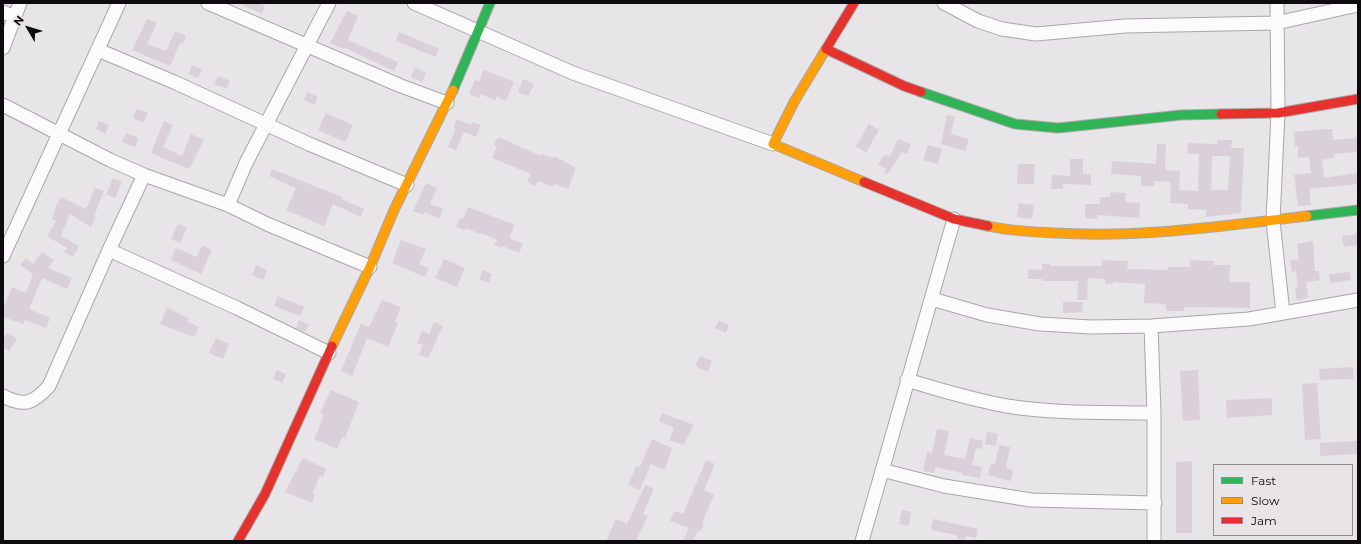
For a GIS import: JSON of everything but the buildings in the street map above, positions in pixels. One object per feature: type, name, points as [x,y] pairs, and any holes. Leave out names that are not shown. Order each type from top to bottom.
[{"type":"street","points":[[3,48],[9,14],[20,3]]},
{"type":"street","points":[[3,256],[61,133],[119,3]]},
{"type":"street","points":[[208,3],[401,86],[447,103]]},
{"type":"street","points":[[228,205],[266,124],[329,3]]},
{"type":"street","points":[[414,3],[573,73],[773,144],[954,219],[1009,231],[1086,235],[1178,231],[1358,210]]},
{"type":"street","points":[[238,541],[265,494],[407,185],[447,103],[490,3]]},
{"type":"street","points":[[773,144],[794,102],[854,3]]},
{"type":"street","points":[[944,3],[978,21],[1002,29],[1036,34],[1125,26],[1276,23],[1358,5]]},
{"type":"street","points":[[1277,3],[1278,113],[1273,221],[1283,313]]},
{"type":"street","points":[[826,49],[904,86],[1015,124],[1058,128],[1181,114],[1278,113],[1358,99]]},
{"type":"street","points":[[98,50],[308,144],[407,185]]},
{"type":"street","points":[[3,105],[61,133],[110,160],[144,175],[228,205],[267,224],[370,267]]},
{"type":"street","points":[[3,396],[22,404],[41,396],[49,386],[144,175]]},
{"type":"street","points":[[862,541],[906,380],[932,299],[954,219]]},
{"type":"street","points":[[109,250],[237,308],[329,353]]},
{"type":"street","points":[[932,299],[987,315],[1040,324],[1091,327],[1151,326],[1249,319],[1358,300]]},
{"type":"street","points":[[1151,326],[1154,413],[1154,541]]},
{"type":"street","points":[[906,380],[964,397],[1008,406],[1055,411],[1154,413]]},
{"type":"street","points":[[882,470],[944,486],[1031,500],[1155,504]]},
{"type":"traffic: fast","points":[[453,90],[490,3]]},
{"type":"traffic: fast","points":[[921,92],[1015,124],[1058,128],[1181,115],[1221,114]]},
{"type":"traffic: fast","points":[[1307,216],[1358,210]]},
{"type":"traffic: slow","points":[[826,49],[794,102],[773,144],[864,182]]},
{"type":"traffic: slow","points":[[332,346],[370,267],[394,210],[453,90]]},
{"type":"traffic: slow","points":[[988,226],[1038,232],[1119,234],[1245,224],[1307,216]]},
{"type":"traffic: jam","points":[[854,3],[826,49],[904,86],[921,92]]},
{"type":"traffic: jam","points":[[1221,114],[1278,113],[1358,99]]},
{"type":"traffic: jam","points":[[864,182],[954,219],[988,226]]},
{"type":"traffic: jam","points":[[238,541],[265,494],[332,346]]}]
